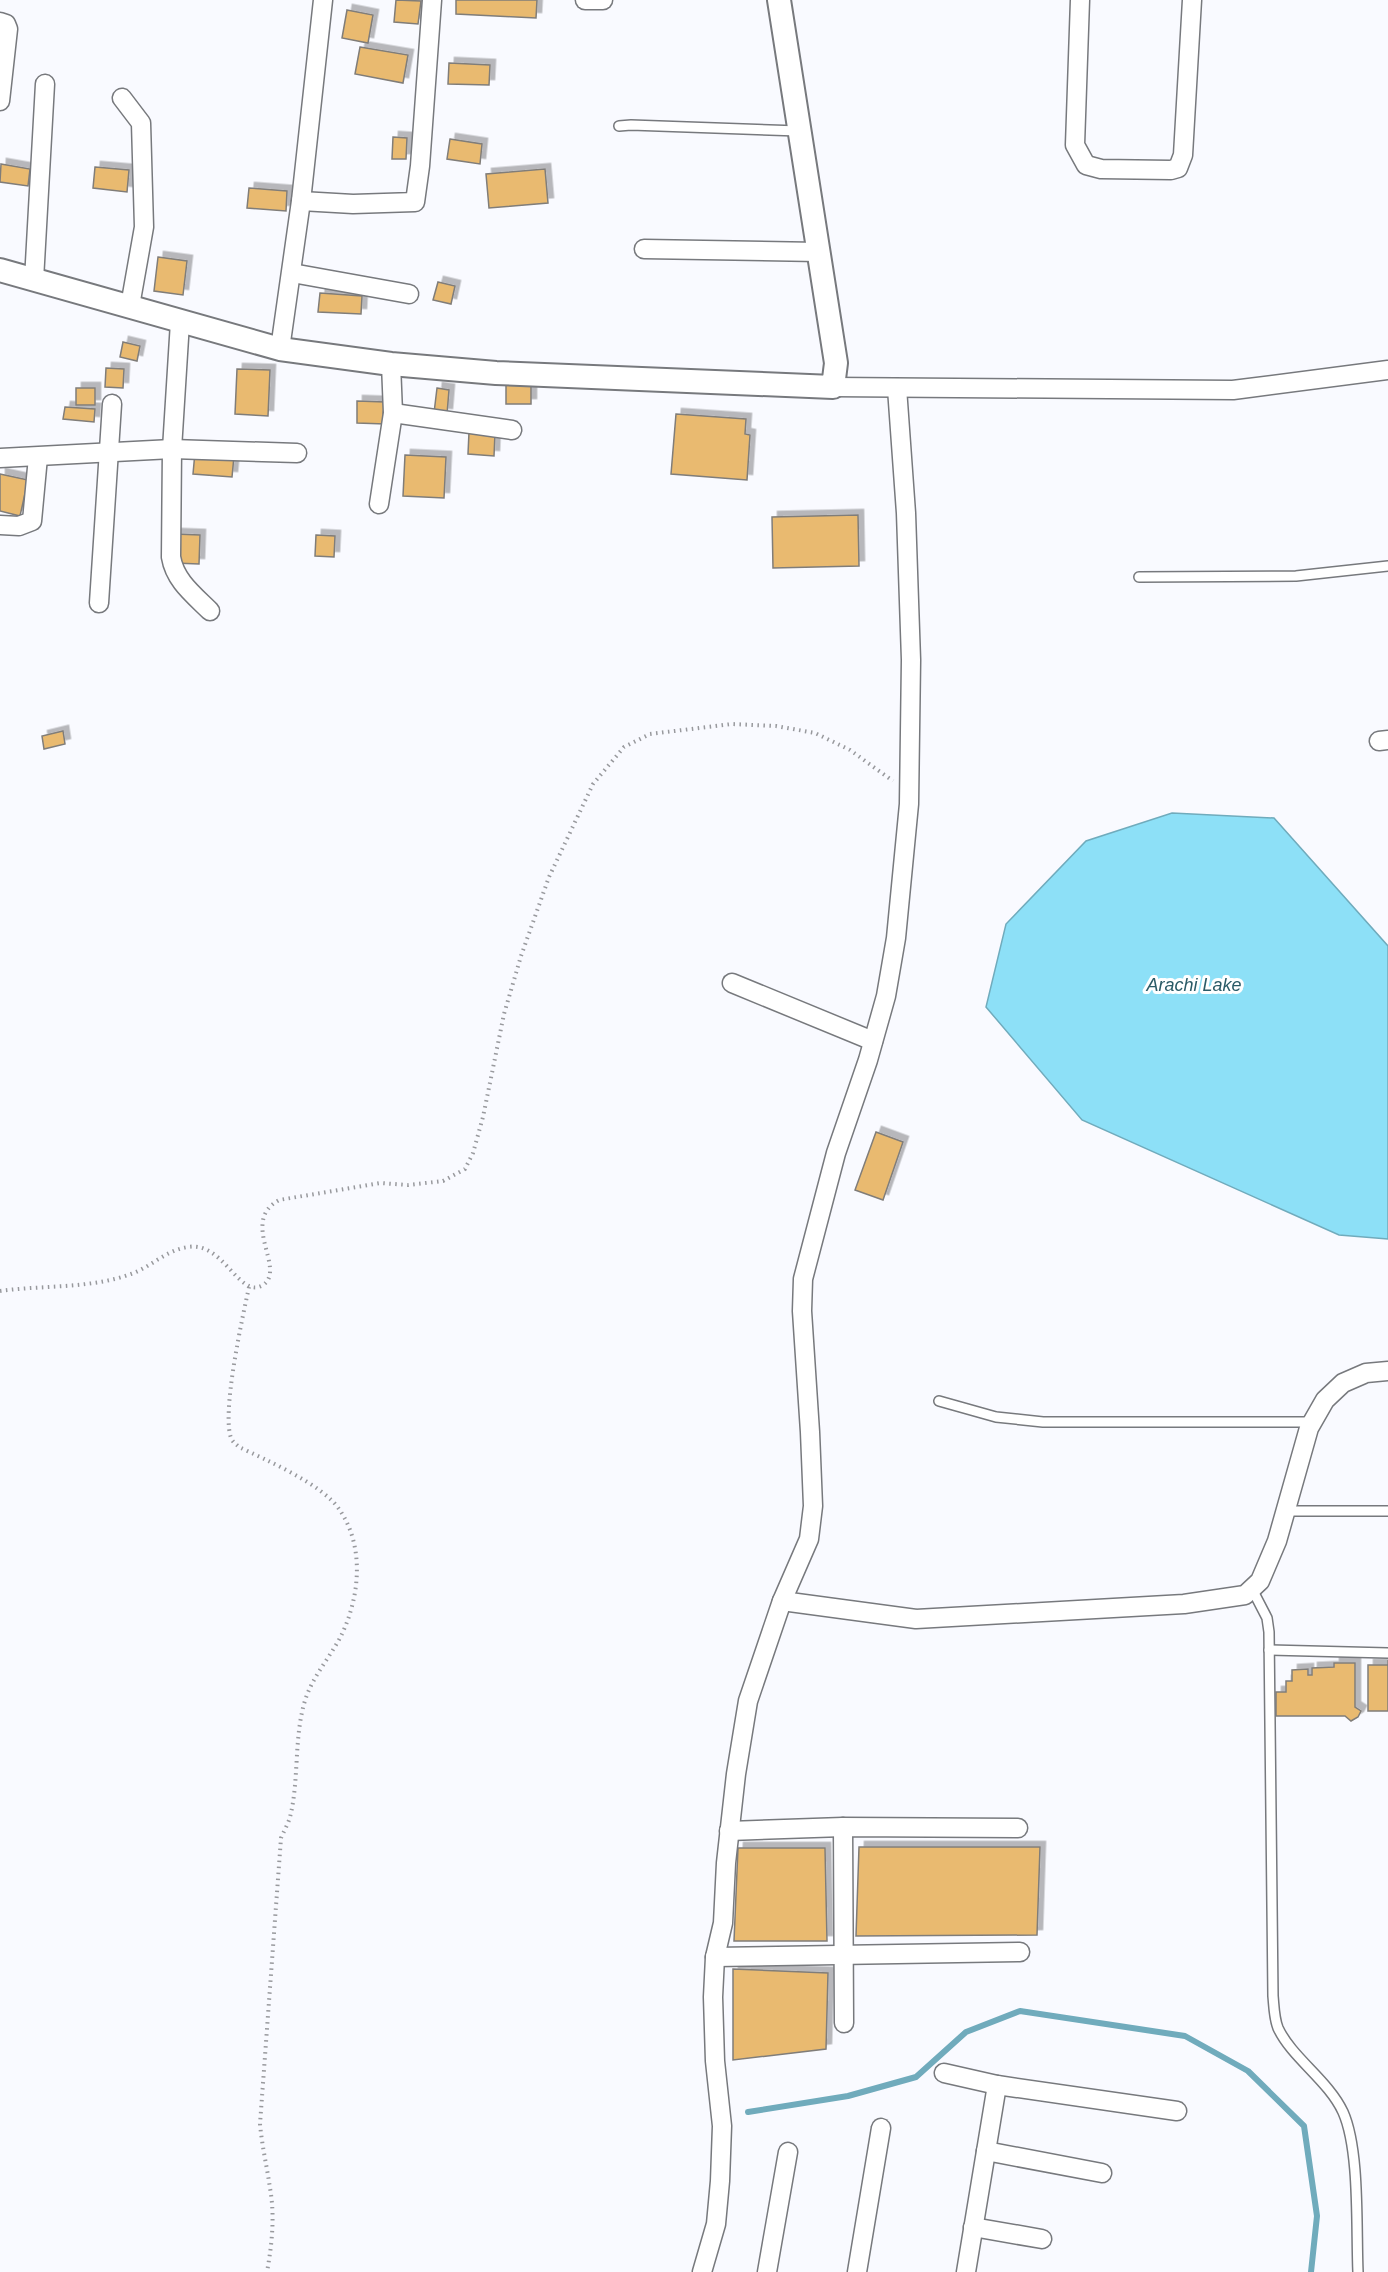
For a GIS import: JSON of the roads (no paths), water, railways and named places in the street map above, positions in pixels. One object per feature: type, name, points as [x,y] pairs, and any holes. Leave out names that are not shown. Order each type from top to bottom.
[{"type":"street","points":[[280,349],[301,201],[323,0]]},
{"type":"street","points":[[301,201],[353,204],[415,202],[420,166],[432,0]]},
{"type":"street","points":[[585,0],[603,0]]},
{"type":"street","points":[[779,0],[836,363],[833,387]]},
{"type":"street","points":[[1080,0],[1075,136],[1076,145],[1086,165],[1101,169],[1171,170],[1178,168],[1184,155],[1192,0]]},
{"type":"street","points":[[0,22],[6,24],[8,29],[0,101]]},
{"type":"street","points":[[34,280],[45,84]]},
{"type":"street","points":[[123,98],[141,123],[144,227],[130,306]]},
{"type":"street","points":[[644,249],[819,252]]},
{"type":"street","points":[[0,270],[280,349],[391,364],[496,374],[833,387],[1233,390],[1388,369]]},
{"type":"street","points":[[292,273],[409,294]]},
{"type":"street","points":[[180,322],[172,449],[173,569],[179,579],[210,611]]},
{"type":"street","points":[[379,504],[393,413],[391,364]]},
{"type":"street","points":[[702,2272],[716,2224],[720,2181],[722,2126],[715,2061],[713,1997],[716,1957],[723,1923],[729,1831],[736,1773],[748,1701],[782,1601],[809,1539],[813,1506],[802,1311],[803,1279],[836,1153],[886,996],[896,938],[909,794],[911,660],[906,513],[897,388]]},
{"type":"street","points":[[99,603],[112,404]]},
{"type":"street","points":[[393,413],[512,430]]},
{"type":"street","points":[[0,459],[172,449],[297,453]]},
{"type":"street","points":[[0,525],[19,526],[32,521],[38,457]]},
{"type":"street","points":[[732,983],[873,1041]]},
{"type":"street","points":[[782,1601],[916,1619],[1184,1604],[1245,1595],[1260,1581],[1277,1541],[1313,1422],[1325,1400],[1343,1383],[1366,1373],[1388,1371]]},
{"type":"street","points":[[729,1831],[843,1827],[1018,1828]]},
{"type":"street","points":[[843,1827],[844,2023]]},
{"type":"street","points":[[716,1957],[1020,1952]]},
{"type":"street","points":[[944,2073],[997,2085],[1177,2111]]},
{"type":"street","points":[[966,2272],[997,2085]]},
{"type":"street","points":[[856,2272],[881,2128]]},
{"type":"street","points":[[986,2151],[1102,2173]]},
{"type":"street","points":[[767,2272],[788,2152]]},
{"type":"street","points":[[973,2227],[1042,2240]]},
{"type":"lane","points":[[619,126],[799,131]]},
{"type":"lane","points":[[1139,577],[1296,576],[1388,566]]},
{"type":"lane","points":[[939,1401],[996,1417],[1044,1422],[1313,1422]]},
{"type":"lane","points":[[1286,1511],[1388,1511]]},
{"type":"lane","points":[[1252,1589],[1267,1618],[1269,1650],[1275,2015],[1278,2027],[1286,2039],[1330,2092],[1343,2112],[1353,2152],[1358,2272]]},
{"type":"lane","points":[[1269,1650],[1388,1653]]},
{"type":"water","name":"Arachi Lake","points":[[1172,813],[1274,818],[1388,946],[1388,1239],[1339,1235],[1082,1120],[986,1007],[1006,924],[1086,841]]},
{"type":"waterway","points":[[748,2112],[848,2096],[916,2077],[966,2032],[1020,2011],[1185,2036],[1248,2071],[1304,2126],[1317,2216],[1311,2272]]}]
